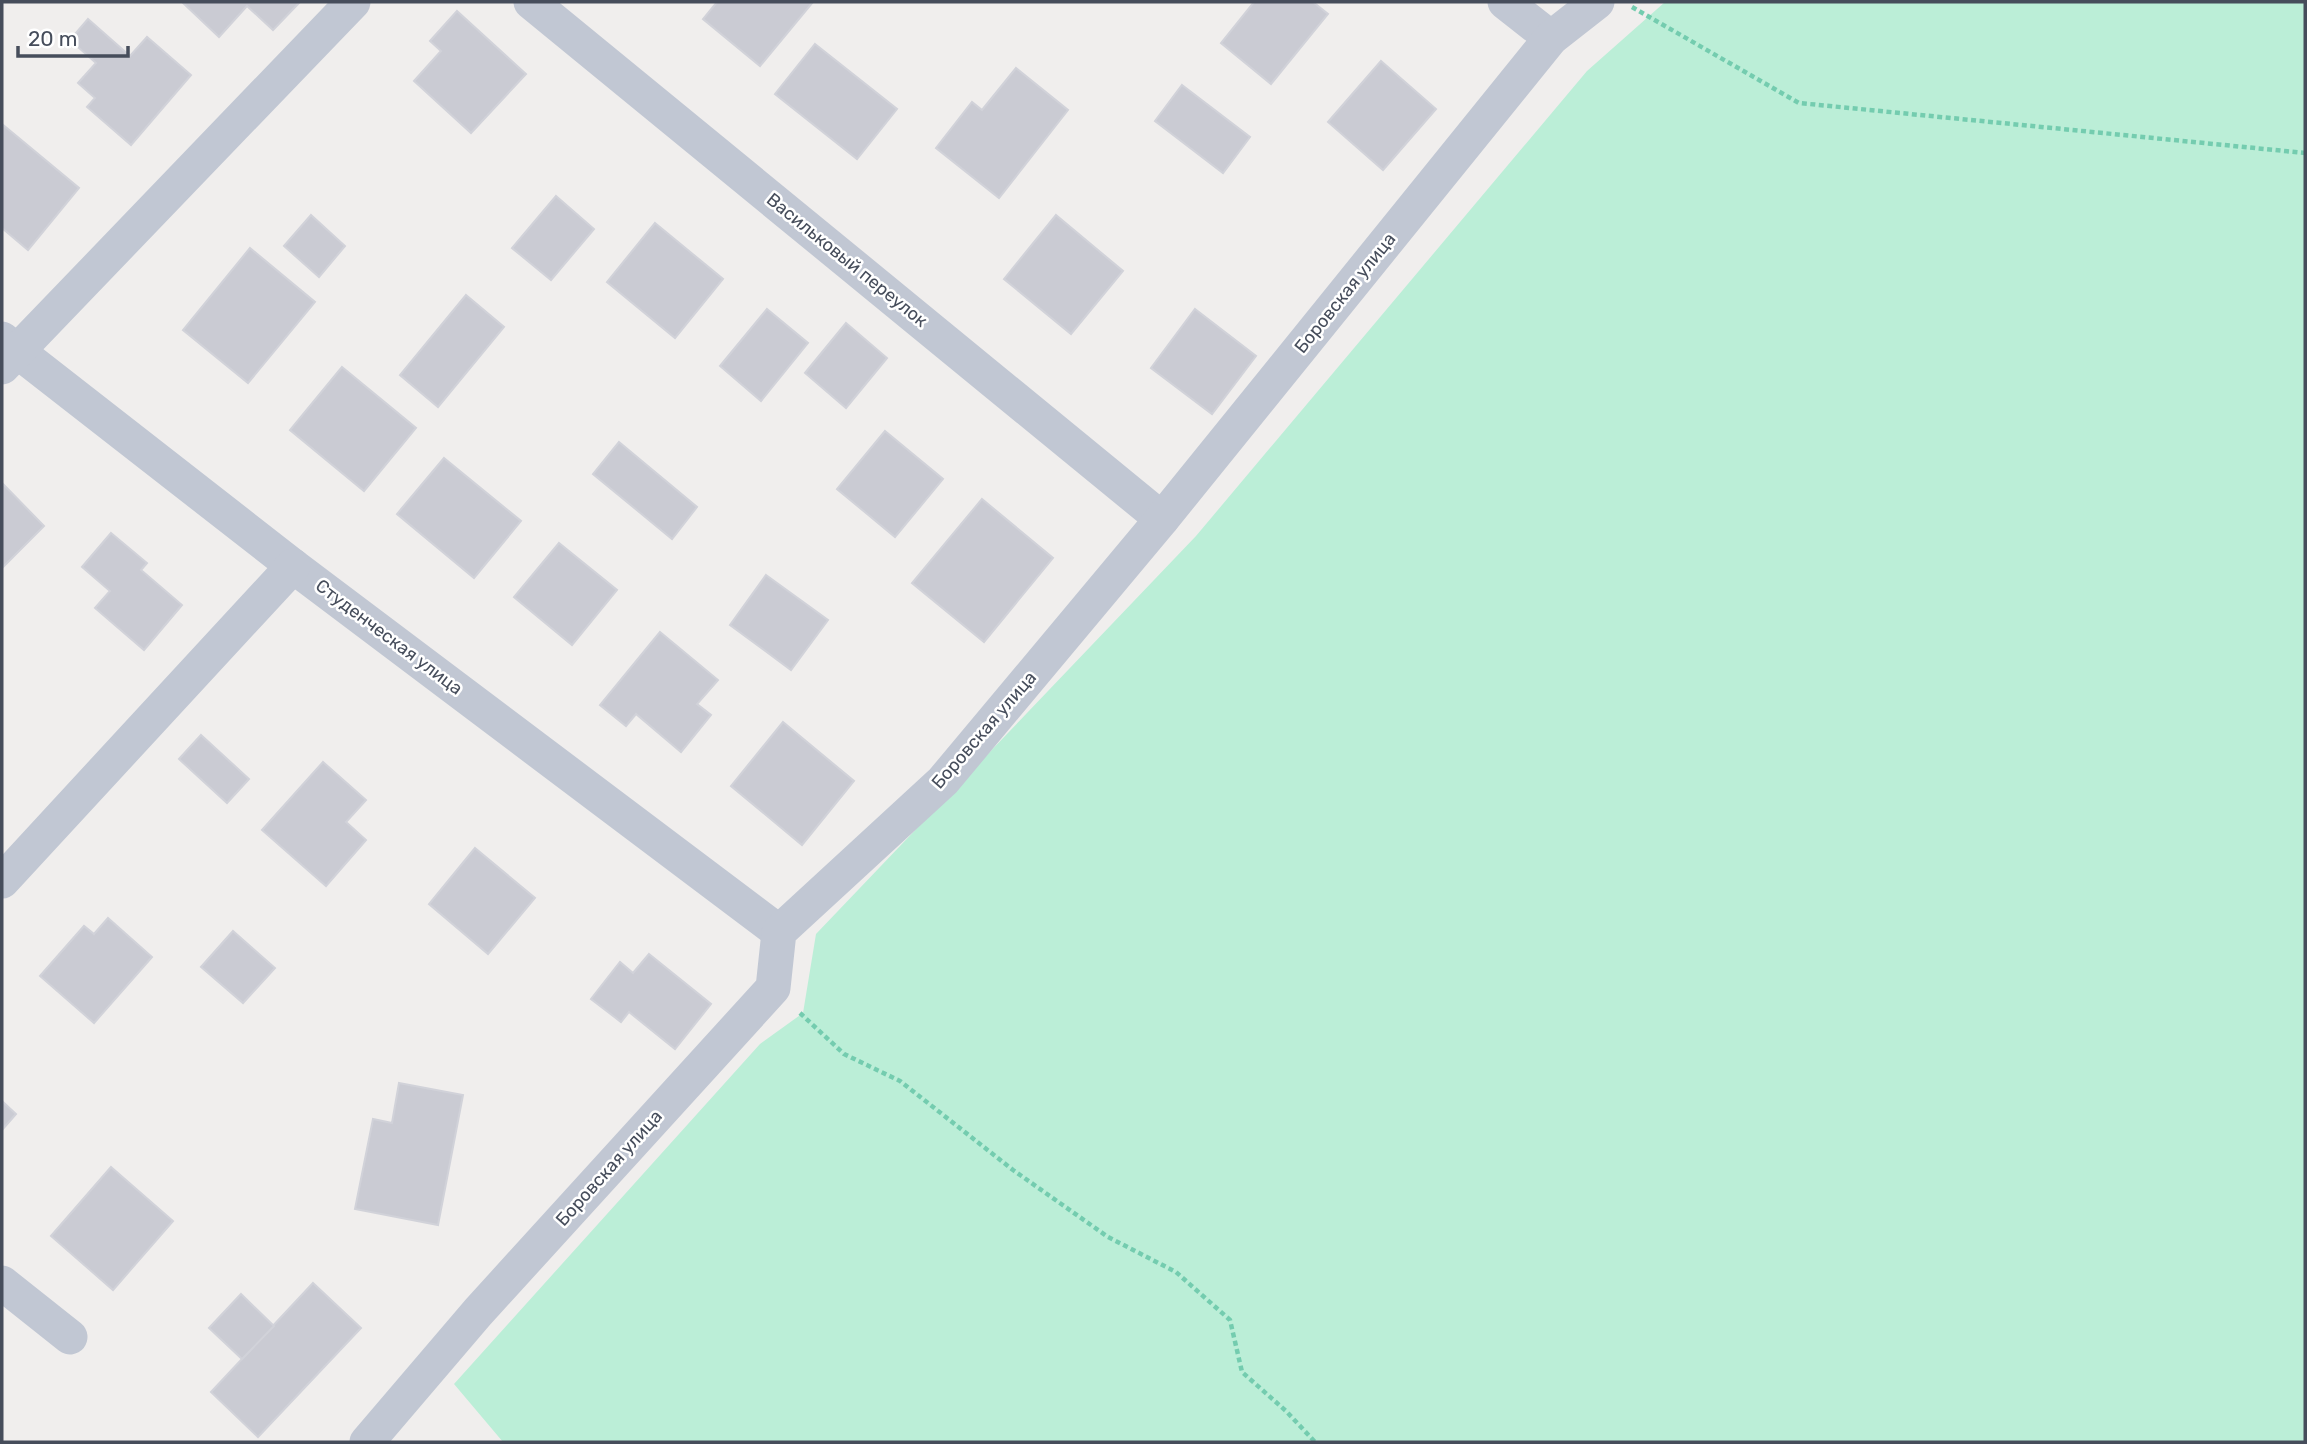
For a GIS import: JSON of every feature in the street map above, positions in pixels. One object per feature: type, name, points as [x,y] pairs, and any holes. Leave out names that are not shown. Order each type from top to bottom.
[{"type":"street","points":[[7,352],[353,2]]},
{"type":"street","name":"Васильковый переулок","points":[[531,2],[1162,519]]},
{"type":"street","points":[[1505,2],[1550,38]]},
{"type":"street","name":"Боровская улица","points":[[779,932],[943,781],[1162,519],[1550,38],[1597,2]]},
{"type":"street","name":"Студенческая улица","points":[[7,352],[779,932]]},
{"type":"street","points":[[2,881],[293,566]]},
{"type":"street","points":[[773,988],[779,932]]},
{"type":"street","name":"Боровская улица","points":[[367,1442],[478,1312],[773,988]]},
{"type":"street","points":[[2,1283],[70,1337]]},
{"type":"path","points":[[1622,2],[1799,103],[2305,153]]},
{"type":"path","points":[[773,988],[844,1054],[900,1081],[1013,1170],[1108,1237],[1176,1272],[1230,1320],[1242,1372],[1286,1411],[1315,1442]]},
{"type":"green space","points":[[1665,2],[2305,2],[2305,1442],[503,1442],[454,1384],[760,1044],[803,1013],[816,934],[1196,536],[1587,71]]},
{"type":"building","points":[[182,2],[300,2],[273,30],[247,6],[219,37]]},
{"type":"building","points":[[717,2],[813,2],[760,66],[703,19]]},
{"type":"building","points":[[1254,2],[1313,2],[1328,14],[1271,84],[1221,43]]},
{"type":"building","points":[[457,11],[526,74],[471,133],[414,81],[441,51],[430,41]]},
{"type":"building","points":[[88,19],[130,56],[147,37],[191,75],[131,145],[87,107],[95,98],[78,83],[96,63],[70,40]]},
{"type":"building","points":[[815,44],[897,109],[857,159],[775,94]]},
{"type":"building","points":[[1381,61],[1436,109],[1383,170],[1328,122]]},
{"type":"building","points":[[1016,68],[1068,110],[999,198],[936,148],[972,102],[982,110]]},
{"type":"building","points":[[1182,85],[1250,137],[1223,173],[1155,121]]},
{"type":"building","points":[[2,124],[79,188],[28,250],[2,228]]},
{"type":"building","points":[[556,196],[594,229],[551,280],[512,248]]},
{"type":"building","points":[[311,215],[345,246],[319,277],[284,246]]},
{"type":"building","points":[[1056,215],[1123,271],[1071,334],[1004,279]]},
{"type":"building","points":[[655,223],[723,279],[675,338],[607,282]]},
{"type":"building","points":[[250,248],[315,302],[248,383],[183,330]]},
{"type":"building","points":[[466,295],[504,327],[438,407],[400,375]]},
{"type":"building","points":[[767,309],[808,343],[761,401],[720,366]]},
{"type":"building","points":[[1195,309],[1256,356],[1212,414],[1151,368]]},
{"type":"building","points":[[846,323],[887,358],[846,408],[805,373]]},
{"type":"building","points":[[342,367],[416,428],[364,491],[290,430]]},
{"type":"building","points":[[885,431],[943,479],[895,537],[837,489]]},
{"type":"building","points":[[619,442],[697,507],[672,539],[593,474]]},
{"type":"building","points":[[444,458],[521,521],[474,578],[397,514]]},
{"type":"building","points":[[2,483],[44,526],[2,568]]},
{"type":"building","points":[[982,499],[1053,558],[984,642],[912,583]]},
{"type":"building","points":[[111,533],[147,563],[141,570],[182,605],[144,650],[95,608],[110,591],[82,567]]},
{"type":"building","points":[[559,543],[617,590],[572,645],[514,597]]},
{"type":"building","points":[[766,575],[828,620],[791,670],[730,625]]},
{"type":"building","points":[[660,632],[718,680],[697,704],[711,715],[681,752],[636,714],[626,726],[600,705]]},
{"type":"building","points":[[783,722],[854,781],[802,845],[731,786]]},
{"type":"building","points":[[201,735],[249,779],[227,803],[179,759]]},
{"type":"building","points":[[323,762],[366,800],[346,822],[366,840],[326,886],[262,830]]},
{"type":"building","points":[[475,848],[535,898],[488,954],[429,904]]},
{"type":"building","points":[[108,918],[152,957],[94,1023],[40,976],[84,926],[94,934]]},
{"type":"building","points":[[233,931],[275,968],[243,1003],[201,967]]},
{"type":"building","points":[[649,954],[711,1004],[675,1049],[629,1012],[621,1022],[591,999],[620,962],[633,973]]},
{"type":"building","points":[[399,1083],[463,1095],[438,1225],[355,1209],[373,1119],[392,1123]]},
{"type":"building","points":[[2,1101],[16,1114],[2,1130]]},
{"type":"building","points":[[111,1167],[173,1221],[113,1290],[51,1236]]},
{"type":"building","points":[[313,1283],[361,1328],[258,1437],[211,1392]]},
{"type":"building","points":[[241,1294],[274,1326],[242,1359],[209,1328]]}]
